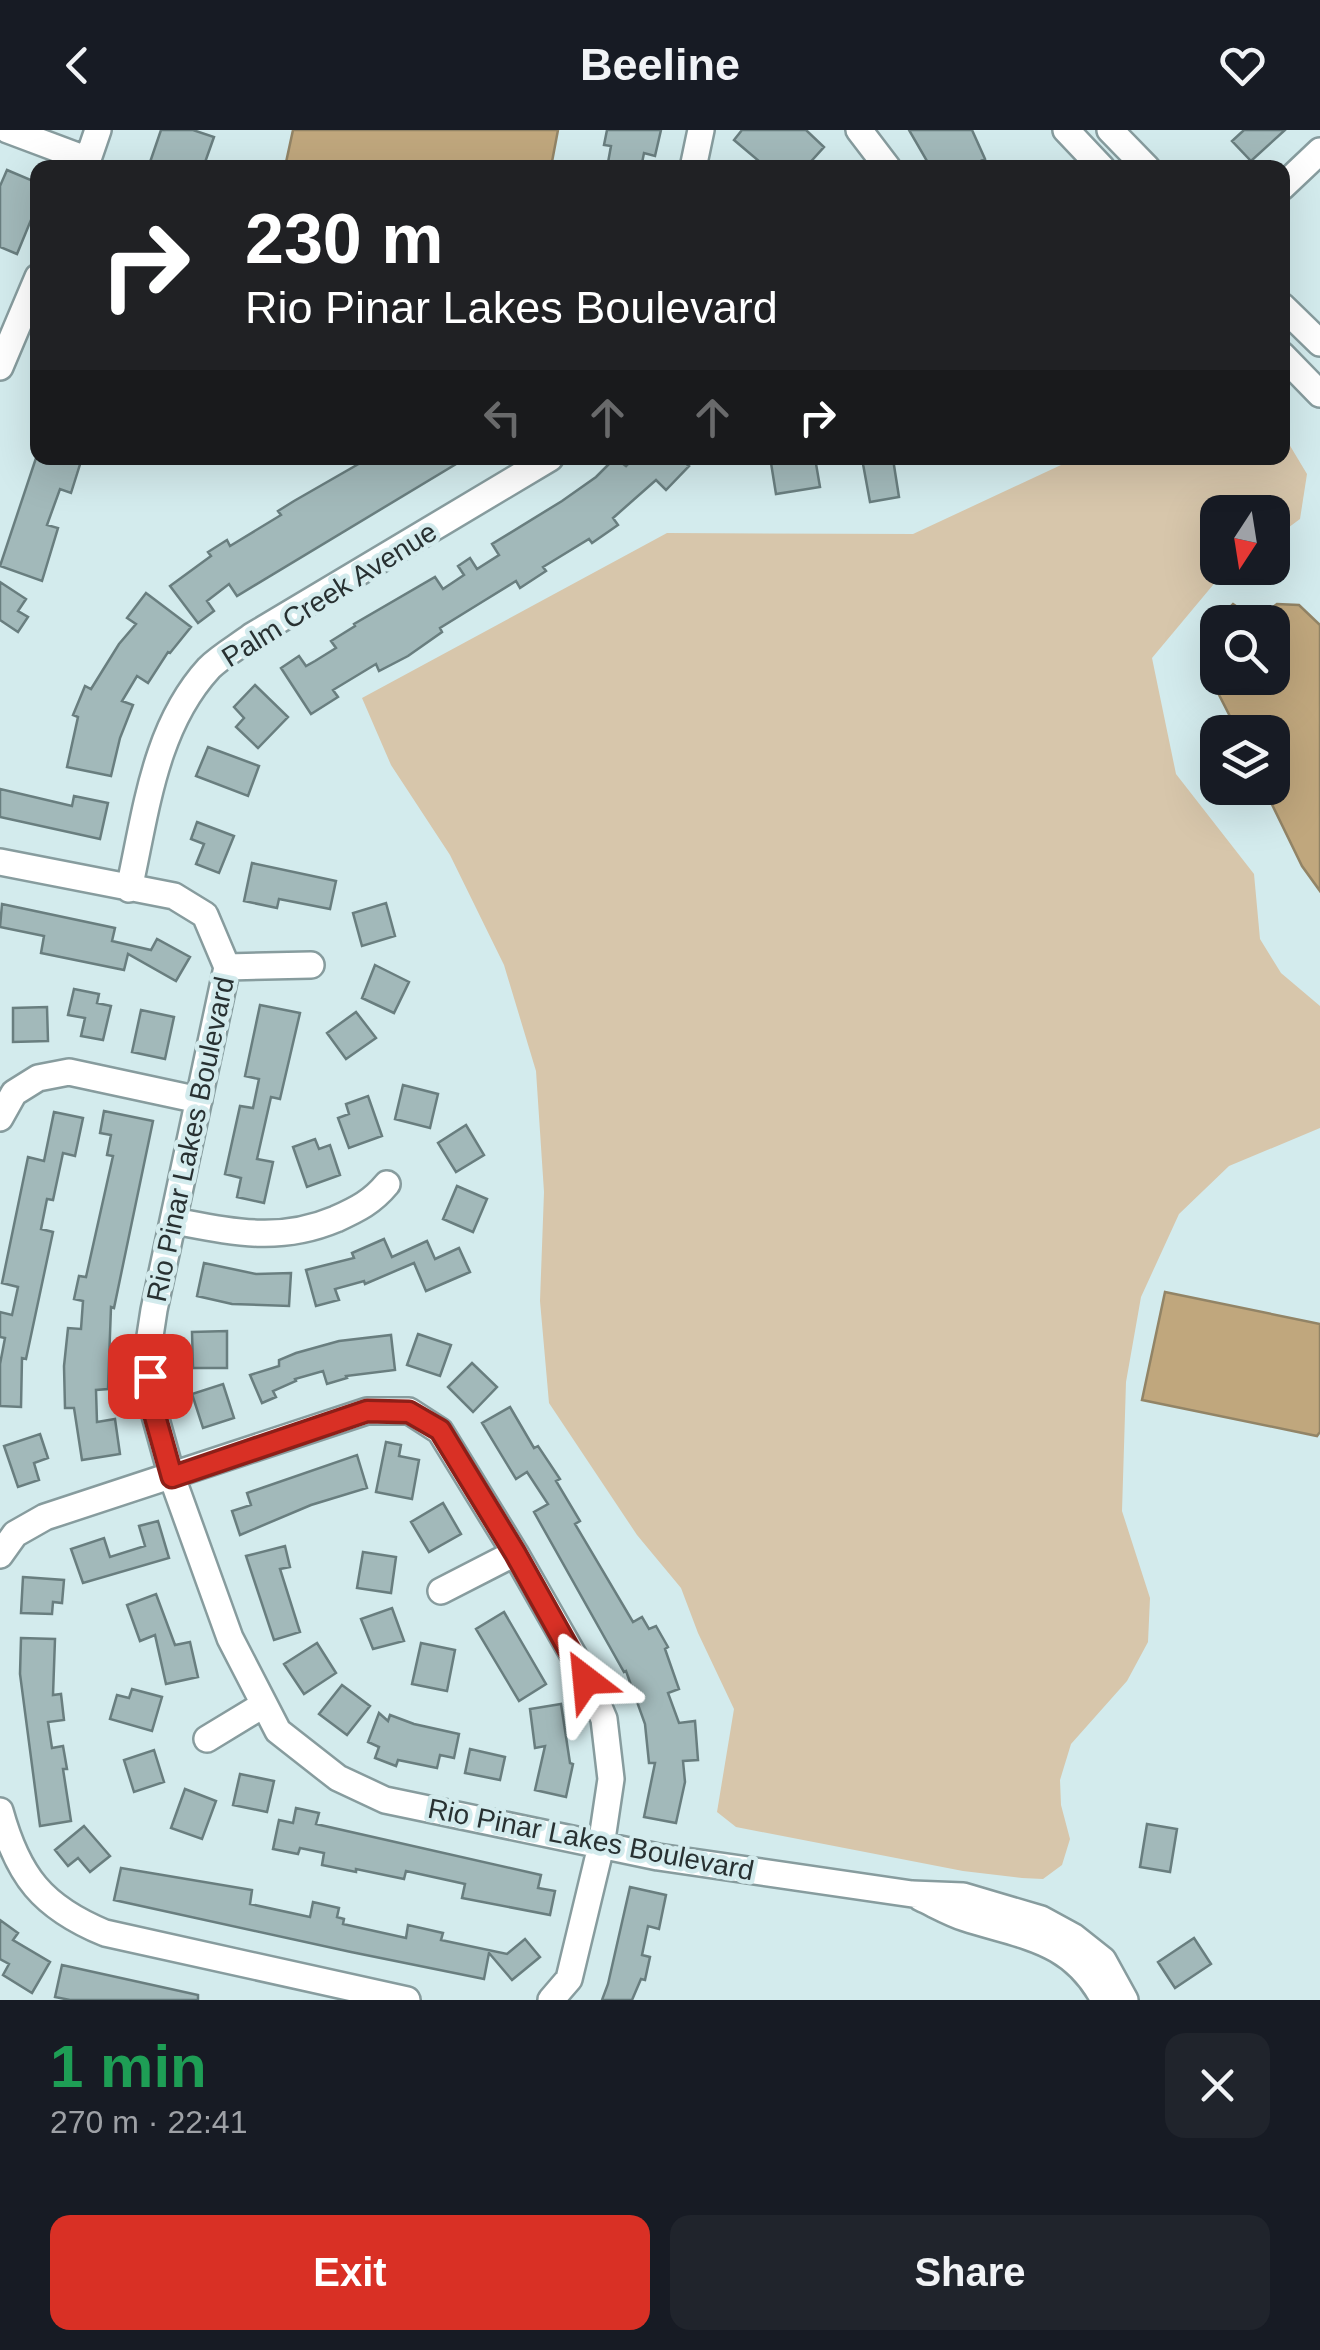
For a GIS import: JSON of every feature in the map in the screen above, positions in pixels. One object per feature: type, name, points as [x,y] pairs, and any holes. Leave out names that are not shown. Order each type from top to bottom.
[{"type":"street","points":[[8,130],[77,160]]},
{"type":"street","points":[[87,160],[98,130]]},
{"type":"street","points":[[695,160],[702,130]]},
{"type":"street","points":[[859,130],[882,160]]},
{"type":"street","points":[[1066,130],[1094,160]]},
{"type":"street","points":[[1110,130],[1138,160]]},
{"type":"street","points":[[1290,179],[1320,151]]},
{"type":"street","points":[[1,358],[30,295]]},
{"type":"street","points":[[1290,314],[1320,344]]},
{"type":"street","points":[[1290,363],[1320,394]]},
{"type":"street","name":"Palm Creek Avenue","points":[[129,890],[160,750],[178,712],[210,667],[252,636],[538,465]]},
{"type":"street","name":"Rio Pinar Lakes Boulevard","points":[[0,862],[174,896],[205,915],[227,967],[148,1350],[151,1402],[172,1477],[230,1638],[278,1731],[338,1778],[385,1800],[601,1846],[912,1894],[963,1896],[1041,1919],[1074,1937],[1103,1960],[1125,2000]]},
{"type":"street","points":[[227,967],[311,964]]},
{"type":"street","points":[[0,1118],[14,1094],[38,1078],[69,1072],[198,1100]]},
{"type":"street","points":[[174,1220],[233,1232],[281,1235],[314,1228],[371,1204],[387,1184]]},
{"type":"street","points":[[5,1535],[46,1517],[367,1411],[409,1412],[440,1430],[515,1553],[604,1719],[612,1779],[601,1846],[570,1979],[551,2000]]},
{"type":"street","points":[[441,1592],[515,1553]]},
{"type":"street","points":[[206,1740],[263,1705]]},
{"type":"street","points":[[0,1811],[5,1851],[53,1904],[78,1922],[106,1934],[407,2000]]},
{"type":"street","name":"Rio Pinar Lakes Boulevard","points":[[912,1894],[960,1917],[1060,1948],[1092,1979],[1104,2000]]},
{"type":"shaded area","points":[[293,130],[558,130],[552,160],[287,160]]},
{"type":"shaded area","points":[[1290,446],[1307,474],[1300,519],[1290,526],[1290,495],[1200,495],[1200,585],[1213,585],[1152,658],[1176,774],[1254,874],[1260,939],[1281,973],[1320,1006],[1320,1128],[1229,1166],[1179,1214],[1141,1297],[1126,1382],[1122,1511],[1150,1598],[1148,1642],[1127,1681],[1071,1744],[1060,1780],[1061,1805],[1070,1839],[1062,1865],[1043,1879],[963,1871],[736,1827],[717,1812],[734,1709],[681,1588],[637,1535],[549,1403],[540,1301],[544,1192],[536,1071],[504,965],[450,855],[391,765],[362,698],[667,533],[913,534],[1061,465],[1290,465]]},
{"type":"shaded area","points":[[1277,604],[1299,605],[1320,625],[1320,891],[1302,866],[1272,805],[1290,805],[1290,715],[1229,715],[1219,695],[1290,695],[1290,605],[1276,605]]},
{"type":"shaded area","points":[[1165,1292],[1320,1324],[1317,1436],[1142,1400]]},
{"type":"building","points":[[161,130],[193,130],[214,137],[206,160],[151,160]]},
{"type":"building","points":[[607,130],[661,130],[655,156],[644,153],[643,160],[608,160],[611,146],[604,145]]},
{"type":"building","points":[[742,130],[806,130],[824,147],[812,160],[758,160],[734,140]]},
{"type":"building","points":[[909,130],[972,130],[985,159],[983,160],[926,160]]},
{"type":"building","points":[[1244,130],[1285,130],[1252,160],[1232,141]]},
{"type":"building","points":[[7,170],[30,180],[30,222],[17,254],[0,247],[0,186]]},
{"type":"building","points":[[34,465],[80,465],[71,493],[60,489],[47,525],[58,528],[42,581],[0,566]]},
{"type":"building","points":[[357,465],[454,465],[237,596],[229,584],[207,601],[214,611],[198,623],[170,586],[211,556],[208,552],[227,540],[230,546],[281,515],[278,511]]},
{"type":"building","points":[[608,465],[689,466],[666,490],[656,480],[613,518],[618,525],[592,543],[589,539],[543,567],[546,571],[520,588],[516,581],[440,628],[442,632],[408,656],[379,671],[376,664],[333,690],[338,697],[311,714],[281,668],[299,656],[306,666],[315,661],[336,648],[331,641],[354,624],[435,577],[443,589],[464,575],[458,566],[470,558],[477,569],[499,555],[492,544],[596,477]]},
{"type":"building","points":[[771,465],[816,465],[820,487],[776,494]]},
{"type":"building","points":[[863,465],[894,465],[899,497],[870,502]]},
{"type":"building","points":[[0,582],[26,599],[18,611],[28,617],[18,632],[0,620]]},
{"type":"building","points":[[146,593],[191,627],[168,652],[148,683],[137,676],[122,701],[133,705],[111,776],[67,767],[78,717],[73,715],[85,686],[91,689],[136,624],[127,618]]},
{"type":"building","points":[[255,685],[288,717],[258,748],[236,727],[244,718],[234,707]]},
{"type":"building","points":[[208,747],[259,766],[248,796],[196,776]]},
{"type":"building","points":[[0,789],[72,806],[74,796],[108,803],[100,839],[0,817]]},
{"type":"building","points":[[197,822],[234,836],[219,873],[196,864],[204,844],[191,839]]},
{"type":"building","points":[[252,863],[336,881],[330,909],[279,899],[277,908],[244,901]]},
{"type":"building","points":[[386,903],[395,936],[362,946],[353,913]]},
{"type":"building","points":[[2,904],[115,928],[112,941],[151,950],[157,939],[190,957],[176,981],[128,954],[124,970],[41,953],[44,936],[0,927]]},
{"type":"building","points":[[375,965],[409,982],[394,1013],[362,998]]},
{"type":"building","points":[[74,989],[99,994],[97,1003],[111,1006],[103,1040],[81,1036],[85,1018],[68,1015]]},
{"type":"building","points":[[260,1005],[300,1013],[280,1099],[271,1097],[257,1159],[273,1162],[264,1203],[237,1197],[241,1178],[225,1174],[240,1106],[253,1108],[259,1079],[245,1076]]},
{"type":"building","points":[[47,1007],[48,1041],[13,1042],[13,1008]]},
{"type":"building","points":[[141,1010],[174,1017],[165,1059],[132,1052]]},
{"type":"building","points":[[356,1012],[376,1038],[346,1059],[327,1033]]},
{"type":"building","points":[[403,1085],[438,1094],[430,1128],[395,1119]]},
{"type":"building","points":[[368,1096],[382,1136],[349,1148],[338,1118],[349,1114],[346,1104]]},
{"type":"building","points":[[104,1111],[153,1121],[114,1308],[111,1307],[108,1389],[96,1390],[97,1422],[115,1419],[120,1454],[82,1460],[74,1408],[65,1408],[64,1366],[68,1328],[81,1329],[83,1301],[74,1299],[79,1276],[86,1277],[113,1156],[107,1155],[111,1135],[100,1133]]},
{"type":"building","points":[[54,1112],[83,1118],[75,1156],[63,1153],[53,1200],[47,1199],[41,1229],[53,1232],[26,1359],[22,1358],[21,1407],[0,1406],[0,1364],[5,1338],[0,1337],[0,1312],[12,1315],[18,1287],[2,1283],[28,1157],[44,1161]]},
{"type":"building","points":[[466,1125],[484,1155],[456,1172],[438,1143]]},
{"type":"building","points":[[315,1139],[319,1149],[330,1145],[340,1175],[307,1187],[293,1147]]},
{"type":"building","points":[[457,1186],[487,1199],[473,1232],[443,1219]]},
{"type":"building","points":[[384,1239],[392,1257],[427,1241],[435,1259],[459,1248],[470,1272],[426,1291],[414,1263],[365,1284],[364,1281],[335,1289],[339,1300],[316,1306],[306,1270],[354,1258],[352,1253]]},
{"type":"building","points":[[204,1263],[256,1274],[291,1273],[289,1306],[232,1304],[197,1296]]},
{"type":"building","points":[[227,1331],[227,1368],[193,1368],[192,1332]]},
{"type":"building","points":[[418,1334],[451,1345],[440,1376],[407,1365]]},
{"type":"building","points":[[391,1335],[395,1370],[346,1376],[327,1384],[323,1371],[295,1379],[273,1391],[276,1397],[262,1403],[250,1375],[279,1366],[279,1360],[296,1353],[339,1341]]},
{"type":"building","points":[[472,1363],[497,1387],[473,1412],[448,1387]]},
{"type":"building","points":[[223,1384],[234,1418],[203,1428],[192,1394]]},
{"type":"building","points":[[510,1407],[534,1448],[538,1446],[560,1479],[556,1481],[580,1521],[575,1524],[633,1622],[642,1617],[649,1629],[656,1626],[668,1647],[665,1649],[679,1689],[668,1693],[679,1723],[695,1721],[698,1760],[683,1761],[685,1782],[676,1823],[644,1817],[655,1763],[649,1763],[645,1724],[626,1671],[534,1512],[548,1504],[527,1472],[516,1479],[482,1423]]},
{"type":"building","points":[[40,1434],[48,1458],[34,1463],[39,1480],[18,1487],[4,1446]]},
{"type":"building","points":[[386,1442],[401,1445],[399,1456],[419,1460],[412,1499],[376,1492]]},
{"type":"building","points":[[357,1455],[367,1488],[311,1505],[240,1535],[232,1511],[251,1505],[247,1493]]},
{"type":"building","points":[[443,1503],[461,1534],[429,1552],[411,1522]]},
{"type":"building","points":[[158,1521],[169,1558],[83,1583],[71,1549],[104,1538],[110,1557],[145,1546],[139,1526]]},
{"type":"building","points":[[285,1546],[290,1567],[280,1569],[300,1632],[274,1640],[246,1556]]},
{"type":"building","points":[[363,1552],[396,1557],[391,1593],[357,1588]]},
{"type":"building","points":[[23,1577],[64,1580],[62,1603],[53,1602],[52,1614],[21,1613]]},
{"type":"building","points":[[156,1594],[175,1645],[190,1642],[198,1677],[166,1684],[155,1635],[140,1641],[127,1605]]},
{"type":"building","points":[[392,1608],[404,1641],[373,1649],[361,1619]]},
{"type":"building","points":[[504,1612],[546,1684],[519,1701],[476,1629]]},
{"type":"building","points":[[21,1638],[55,1639],[53,1695],[61,1694],[64,1720],[48,1722],[52,1748],[63,1746],[71,1821],[40,1826],[20,1674]]},
{"type":"building","points":[[317,1643],[336,1673],[304,1694],[284,1664]]},
{"type":"building","points":[[421,1643],[455,1650],[447,1691],[412,1684]]},
{"type":"building","points":[[342,1685],[370,1706],[347,1735],[319,1714]]},
{"type":"building","points":[[132,1689],[162,1697],[152,1731],[110,1719],[117,1695],[129,1698]]},
{"type":"building","points":[[561,1704],[573,1764],[566,1797],[535,1790],[545,1746],[535,1748],[530,1709]]},
{"type":"building","points":[[379,1713],[388,1721],[390,1715],[459,1734],[454,1758],[440,1755],[437,1768],[398,1760],[396,1766],[375,1758],[379,1747],[368,1742]]},
{"type":"building","points":[[470,1749],[505,1757],[500,1780],[465,1773]]},
{"type":"building","points":[[154,1750],[164,1782],[134,1792],[124,1760]]},
{"type":"building","points":[[240,1774],[274,1781],[267,1812],[233,1805]]},
{"type":"building","points":[[185,1789],[216,1801],[202,1839],[171,1828]]},
{"type":"building","points":[[296,1808],[319,1813],[316,1824],[541,1875],[538,1888],[555,1891],[550,1915],[462,1898],[465,1884],[406,1871],[404,1879],[356,1872],[322,1865],[324,1853],[300,1848],[298,1854],[273,1849],[279,1820],[293,1823]]},
{"type":"building","points":[[1147,1824],[1177,1829],[1170,1872],[1140,1867]]},
{"type":"building","points":[[84,1826],[110,1856],[90,1872],[78,1858],[68,1866],[55,1850]]},
{"type":"building","points":[[121,1868],[252,1890],[250,1904],[310,1917],[313,1902],[339,1908],[337,1917],[344,1919],[343,1924],[406,1938],[408,1925],[443,1933],[441,1940],[507,1954],[525,1939],[540,1957],[512,1980],[489,1953],[484,1979],[351,1952],[114,1900]]},
{"type":"building","points":[[630,1887],[666,1895],[659,1929],[648,1926],[642,1955],[650,1957],[645,1980],[641,1979],[632,2000],[602,2000],[608,1984]]},
{"type":"building","points":[[0,1920],[18,1933],[13,1940],[50,1962],[32,1993],[3,1975],[9,1964],[0,1959]]},
{"type":"building","points":[[1194,1938],[1211,1964],[1175,1988],[1158,1962]]},
{"type":"building","points":[[62,1965],[198,1995],[198,2000],[55,1997]]},
{"type":"route","points":[[150,1376],[151,1402],[172,1477],[367,1411],[409,1412],[440,1430],[586,1680]]}]
